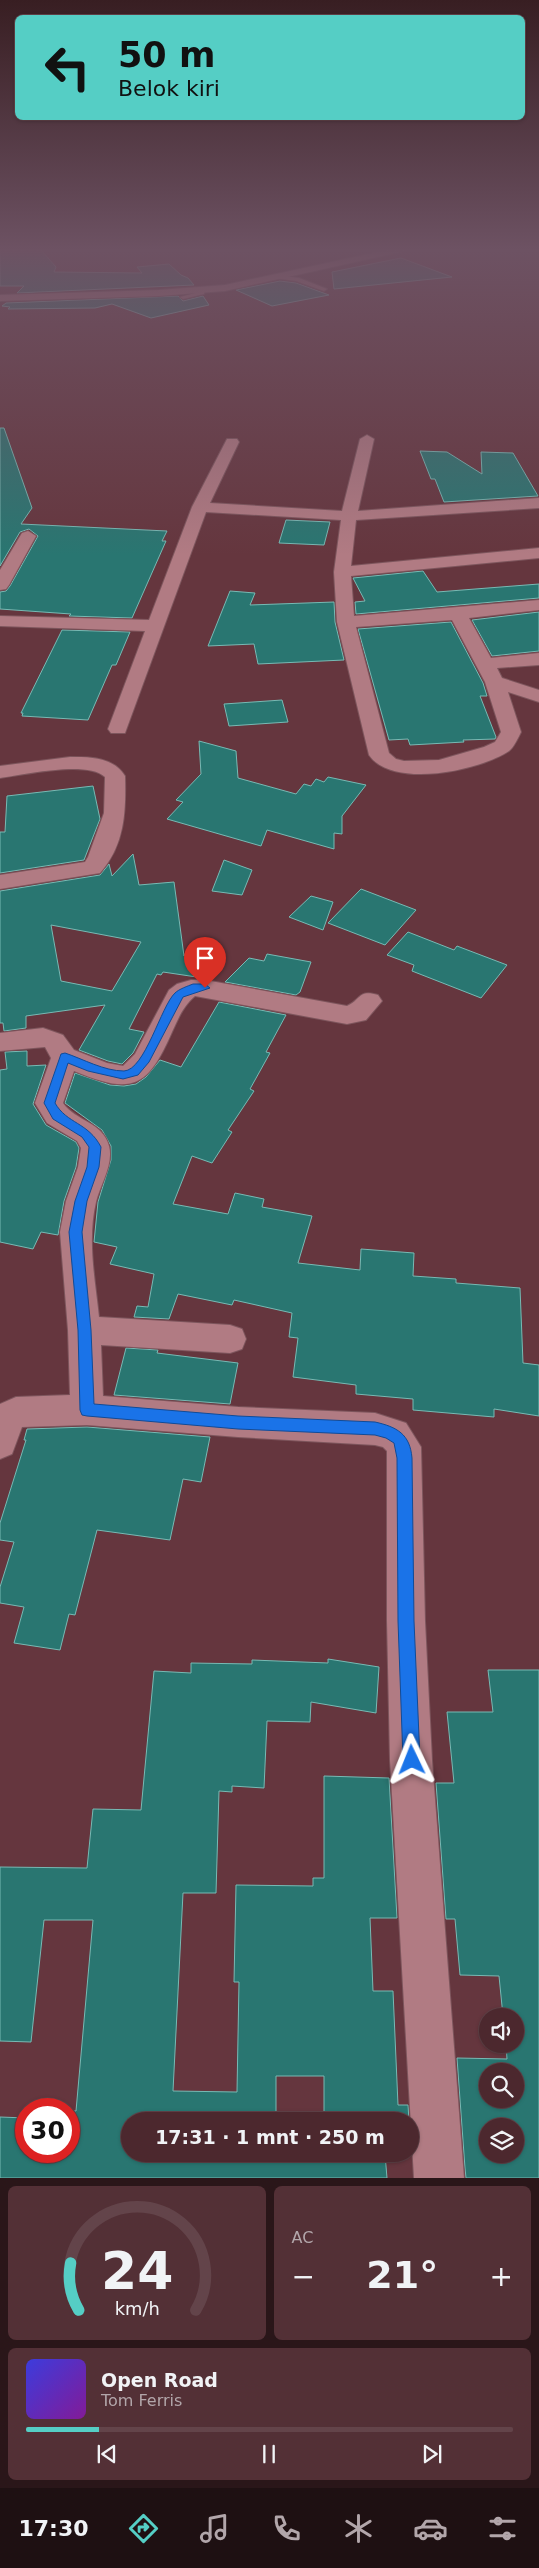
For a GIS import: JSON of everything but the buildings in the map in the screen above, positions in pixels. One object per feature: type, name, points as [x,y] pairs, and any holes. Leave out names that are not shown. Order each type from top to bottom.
[{"type":"street","points":[[367,439],[349,516],[342,572],[346,622],[379,755],[391,765],[413,769],[452,763],[503,746],[511,732],[495,682],[458,614]]},
{"type":"street","points":[[118,730],[200,507],[232,442]]},
{"type":"street","points":[[200,507],[349,516],[539,503]]},
{"type":"street","points":[[0,585],[28,536]]},
{"type":"street","points":[[342,572],[539,553]]},
{"type":"street","points":[[346,622],[458,614],[539,605]]},
{"type":"street","points":[[0,621],[156,626]]},
{"type":"street","points":[[484,664],[539,659]]},
{"type":"street","points":[[495,682],[539,696]]},
{"type":"street","points":[[0,772],[60,765],[93,764],[106,768],[115,776],[116,806],[101,855],[96,865],[92,868],[0,882]]},
{"type":"street","points":[[0,1042],[43,1037],[54,1041],[65,1057],[92,1068],[123,1075],[134,1072],[143,1062],[179,995],[193,988],[205,988],[348,1015],[357,1014],[369,1001]]},
{"type":"street","points":[[65,1057],[49,1103],[50,1108],[57,1116],[87,1134],[96,1147],[93,1167],[81,1201],[75,1232],[84,1330],[87,1410]]},
{"type":"street","points":[[84,1330],[230,1339]]},
{"type":"street","points":[[0,1442],[6,1421],[9,1416],[16,1412],[87,1410],[238,1422],[375,1429],[394,1434],[404,1447],[406,1621],[412,1760],[439,2178]]},
{"type":"route","points":[[205,988],[193,988],[179,995],[143,1062],[129,1075],[92,1068],[65,1057],[49,1103],[50,1108],[57,1116],[87,1134],[96,1147],[93,1167],[81,1201],[75,1232],[84,1330],[87,1410],[238,1422],[375,1429],[394,1434],[399,1439],[404,1447],[405,1458],[406,1621],[412,1760]]}]
